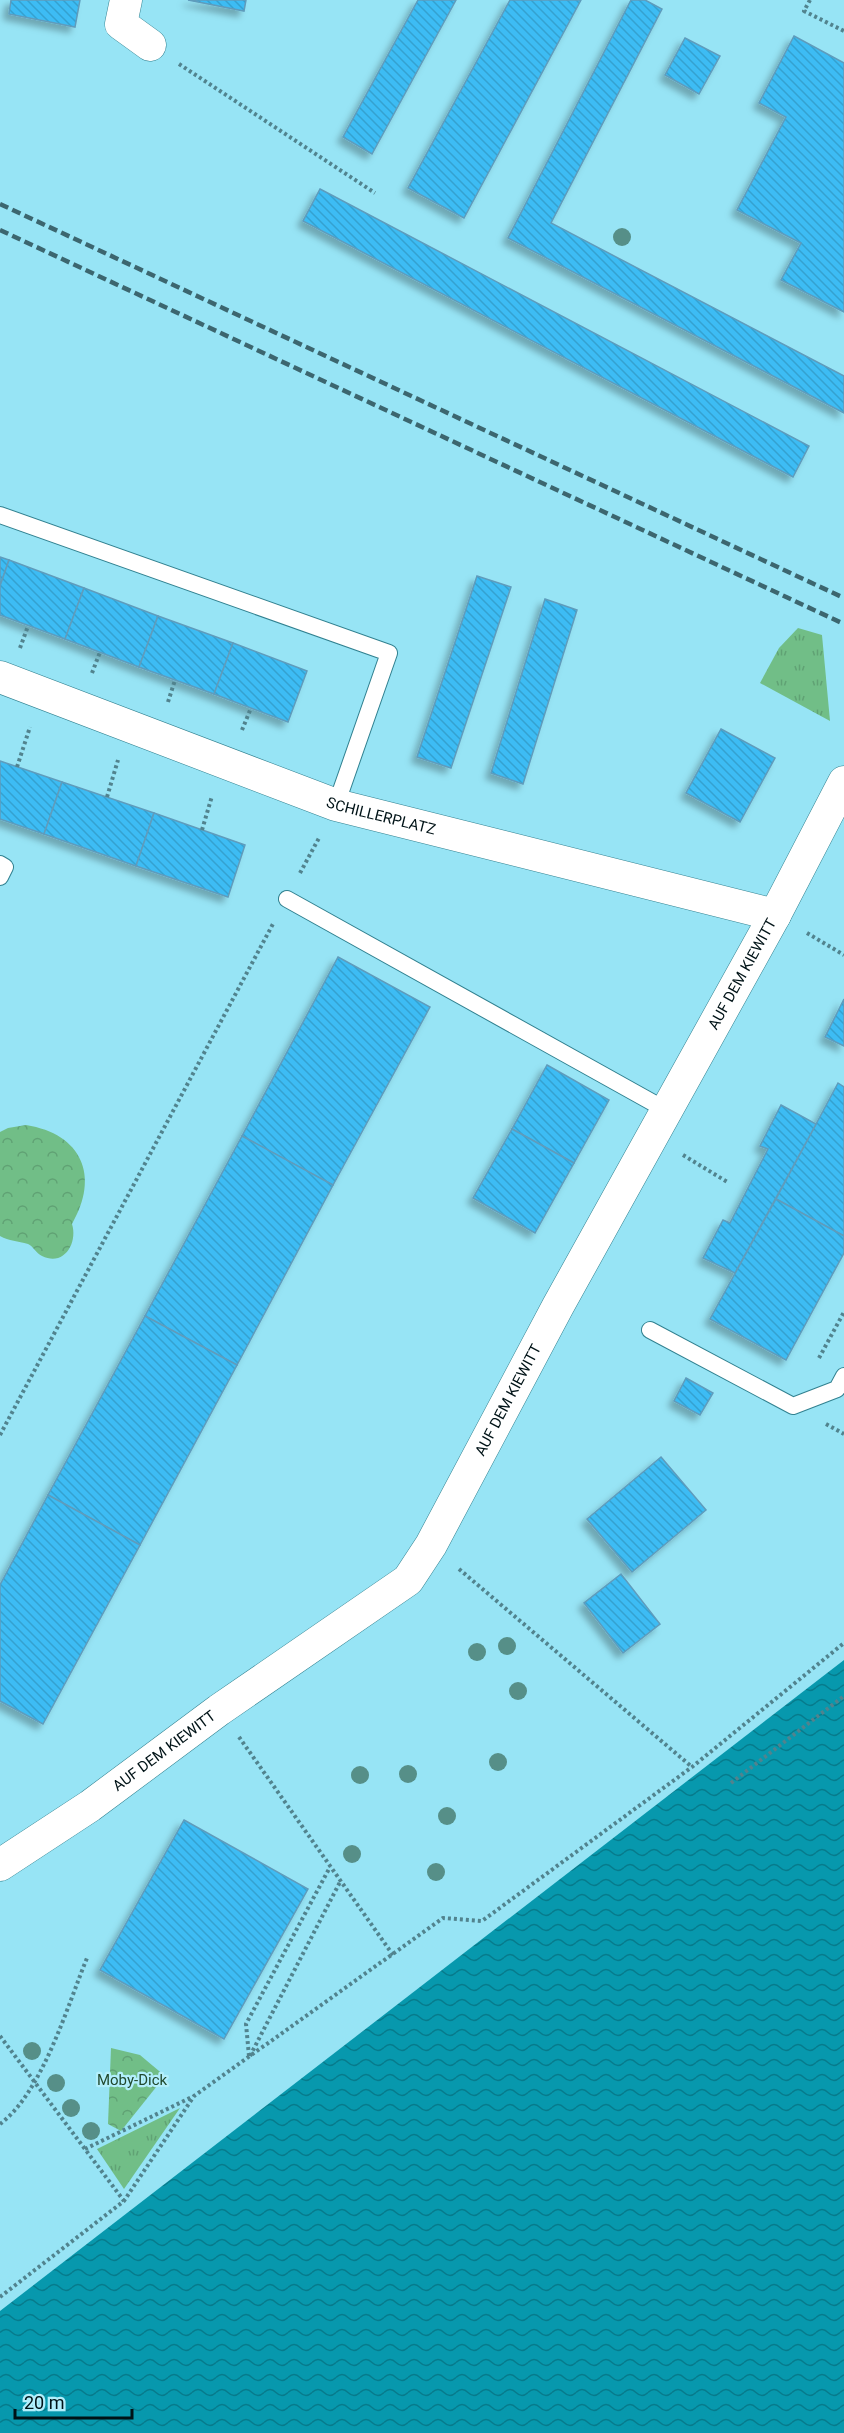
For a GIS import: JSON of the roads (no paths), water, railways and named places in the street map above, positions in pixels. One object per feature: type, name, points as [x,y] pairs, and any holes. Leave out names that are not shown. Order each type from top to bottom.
[{"type":"street","points":[[126,0],[121,24],[150,45]]},
{"type":"street","name":"SCHILLERPLATZ","points":[[0,677],[336,805],[775,915]]},
{"type":"street","name":"AUF DEM KIEWITT","points":[[0,1864],[90,1806],[219,1710],[408,1580],[431,1545],[558,1306],[775,915],[844,782]]},
{"type":"lane","points":[[0,514],[389,652],[336,805]]},
{"type":"lane","points":[[0,864],[5,867],[0,877]]},
{"type":"lane","points":[[286,899],[659,1123]]},
{"type":"lane","points":[[650,1330],[793,1406],[837,1389],[844,1376]]},
{"type":"water","points":[[844,1660],[844,2433],[0,2433],[0,2311]]},
{"type":"railway","points":[[0,204],[844,598]]},
{"type":"railway","points":[[0,230],[844,624]]},
{"type":"park label","name":"Moby-Dick","points":[[132,2080]]}]
